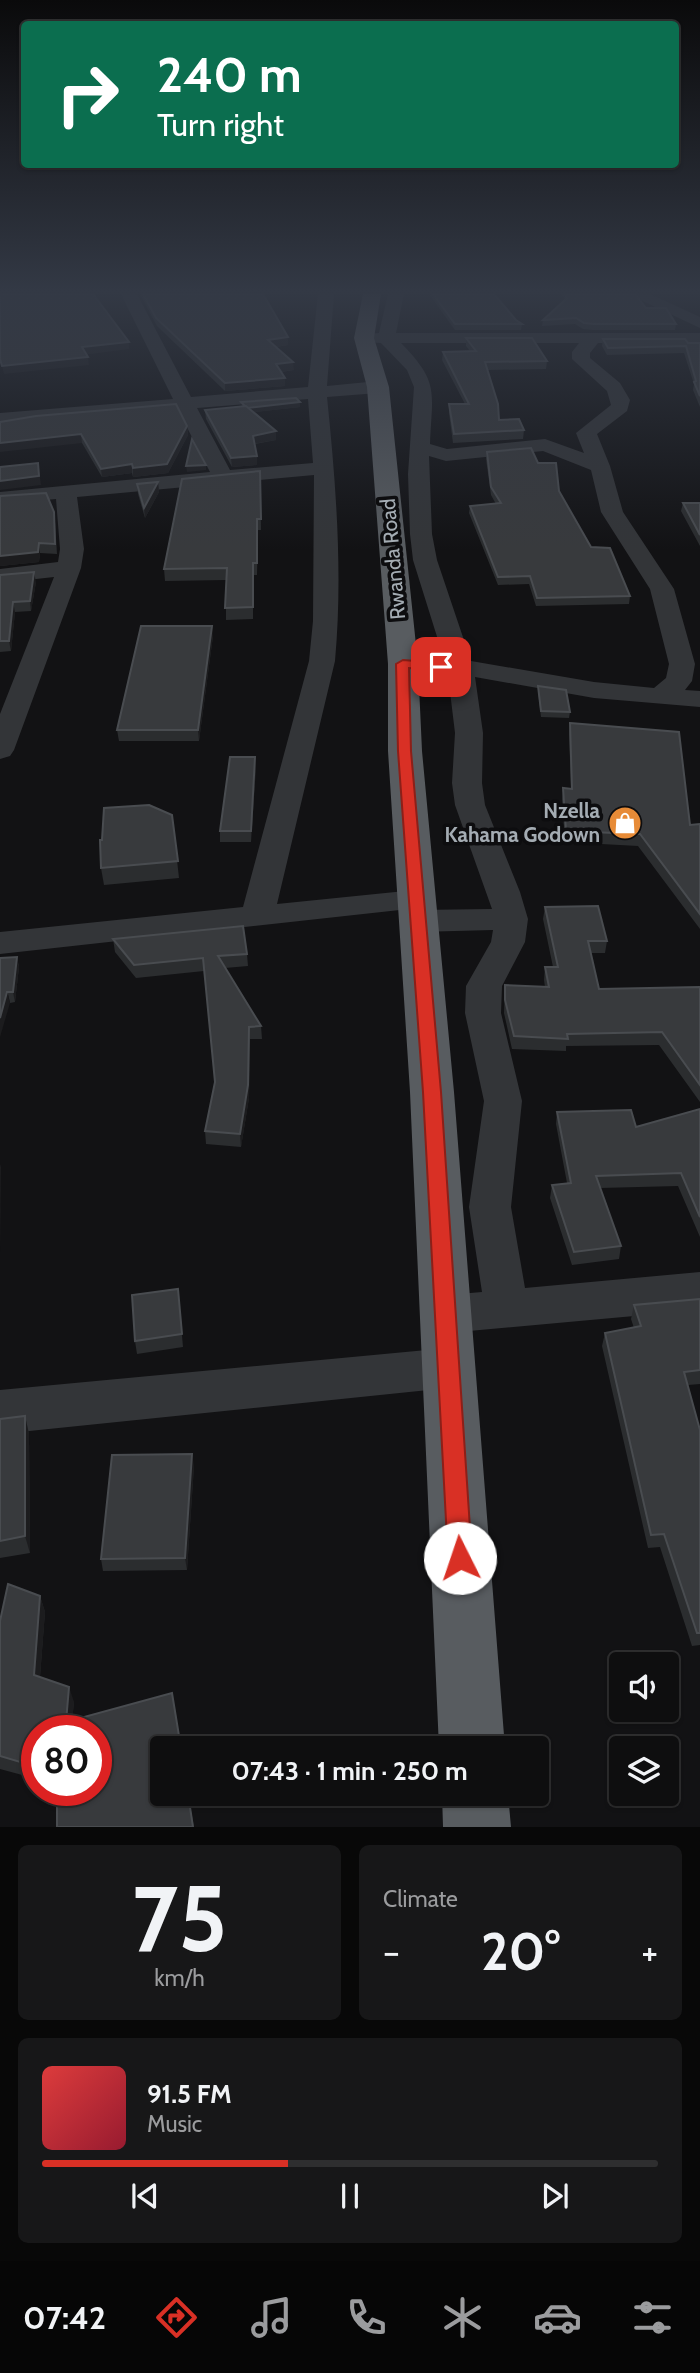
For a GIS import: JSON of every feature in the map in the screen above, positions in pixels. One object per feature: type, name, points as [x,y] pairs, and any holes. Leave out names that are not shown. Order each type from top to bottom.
[{"type":"highway","name":"Rwanda Road","points":[[378,379],[403,664],[405,751],[447,1314],[471,1736]]},
{"type":"highway","points":[[476,1806],[477,1827]]},
{"type":"street","points":[[171,379],[222,476]]},
{"type":"street","points":[[257,916],[322,661],[326,621],[324,468],[318,379]]},
{"type":"street","points":[[420,379],[424,407],[419,447],[421,534],[425,560],[460,668],[469,733],[467,783],[470,804],[504,892],[511,919],[508,942],[484,986],[483,1013],[503,1101],[490,1207],[507,1308]]},
{"type":"street","points":[[604,379],[620,393],[620,408],[586,433],[600,466],[612,512],[662,589],[675,630],[682,676],[676,685],[660,698]]},
{"type":"street","points":[[2,413],[378,387]]},
{"type":"street","points":[[419,447],[446,455],[545,445],[600,466]]},
{"type":"street","points":[[0,498],[324,468]]},
{"type":"street","points":[[0,750],[69,568],[72,549],[66,491]]},
{"type":"street","points":[[0,576],[69,568]]},
{"type":"street","points":[[403,664],[460,668],[594,690],[698,702]]},
{"type":"street","points":[[0,943],[257,916],[416,911],[511,919]]},
{"type":"street","points":[[447,1314],[700,1291]]},
{"type":"street","points":[[0,1412],[448,1368]]},
{"type":"building","points":[[221,379],[270,379],[225,383]]},
{"type":"building","points":[[457,379],[490,379],[498,404],[499,420],[519,419],[524,430],[454,434],[449,404],[469,404]]},
{"type":"building","points":[[700,379],[700,396],[694,382]]},
{"type":"building","points":[[296,398],[300,402],[247,408],[241,402]]},
{"type":"building","points":[[176,404],[187,426],[167,464],[133,468],[132,464],[101,469],[81,434],[0,443],[0,422],[36,416]]},
{"type":"building","points":[[246,406],[276,431],[253,436],[257,456],[231,458],[205,410]]},
{"type":"building","points":[[192,439],[206,465],[186,466]]},
{"type":"building","points":[[531,448],[538,463],[556,463],[559,491],[591,547],[610,548],[630,596],[537,598],[530,576],[498,577],[470,506],[501,503],[491,487],[487,452]]},
{"type":"building","points":[[38,463],[39,476],[0,481],[0,467]]},
{"type":"building","points":[[260,471],[261,519],[257,519],[257,563],[253,563],[253,607],[225,608],[227,568],[164,569],[182,479]]},
{"type":"building","points":[[158,482],[144,508],[137,484]]},
{"type":"building","points":[[46,493],[54,512],[55,544],[39,543],[38,552],[0,556],[0,496]]},
{"type":"building","points":[[683,503],[700,503],[700,535]]},
{"type":"building","points":[[34,572],[30,601],[13,602],[9,641],[0,641],[0,575]]},
{"type":"building","points":[[141,626],[212,626],[198,730],[117,730]]},
{"type":"building","points":[[538,686],[566,690],[570,712],[541,711]]},
{"type":"building","points":[[570,723],[679,732],[690,825],[700,824],[700,914],[640,834],[566,831],[563,788],[572,789]]},
{"type":"building","points":[[230,757],[255,757],[251,831],[220,831]]},
{"type":"building","points":[[149,805],[172,815],[178,861],[101,868],[100,840],[104,808]]},
{"type":"building","points":[[598,906],[607,941],[588,941],[599,989],[700,987],[700,1085],[662,1032],[567,1034],[568,1039],[514,1036],[505,1000],[505,985],[549,987],[545,967],[558,967],[545,907]]},
{"type":"building","points":[[243,926],[247,954],[218,956],[261,1026],[249,1027],[248,1085],[240,1134],[205,1131],[215,1082],[203,958],[134,965],[113,939]]},
{"type":"building","points":[[17,957],[13,992],[7,992],[0,1018],[0,958]]},
{"type":"building","points":[[700,1109],[700,1217],[681,1173],[596,1176],[621,1246],[574,1252],[552,1185],[571,1183],[557,1112],[631,1110],[636,1127]]},
{"type":"building","points":[[178,1289],[182,1334],[135,1341],[132,1295]]},
{"type":"building","points":[[700,1299],[700,1370],[684,1372],[700,1430],[700,1633],[697,1633],[664,1534],[651,1535],[605,1333],[641,1326],[634,1305]]},
{"type":"building","points":[[25,1416],[25,1536],[0,1541],[0,1419]]},
{"type":"building","points":[[192,1454],[185,1558],[101,1559],[112,1455]]},
{"type":"building","points":[[8,1584],[40,1596],[34,1675],[69,1687],[67,1715],[21,1715],[21,1762],[0,1756],[0,1621]]},
{"type":"building","points":[[172,1693],[179,1736],[150,1736],[150,1806],[190,1806],[193,1827],[57,1827],[57,1806],[112,1806],[112,1715],[92,1715]]},
{"type":"place","name":"Nzella Kahama Godown","points":[[625,823]]},
{"type":"route","points":[[441,667],[403,664],[405,751],[432,1092],[460,1558]]}]
